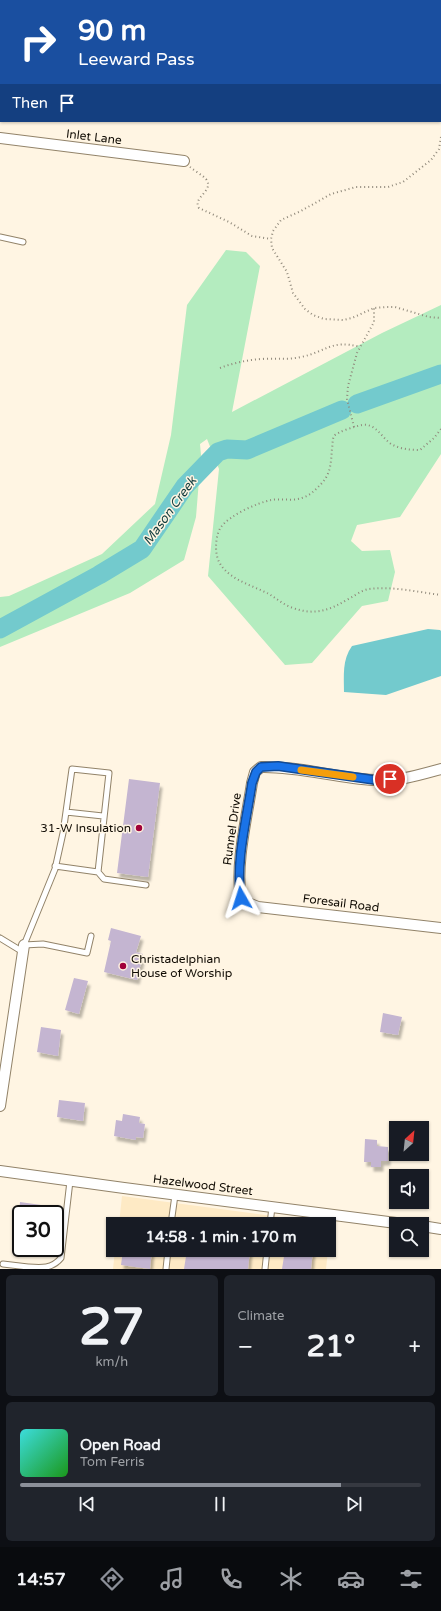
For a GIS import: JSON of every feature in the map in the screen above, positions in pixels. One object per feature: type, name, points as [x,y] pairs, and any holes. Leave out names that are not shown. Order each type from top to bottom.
[{"type":"street","name":"Inlet Lane","points":[[0,138],[184,161]]},
{"type":"street","name":"Runnel Drive","points":[[241,898],[239,870],[252,783],[256,772],[261,767],[278,766],[375,780],[405,778],[441,769]]},
{"type":"street","name":"Foresail Road","points":[[241,898],[248,903],[258,906],[441,928]]},
{"type":"street","points":[[0,1106],[3,1064],[23,948]]},
{"type":"street","name":"Hazelwood Street","points":[[0,1171],[389,1222]]},
{"type":"street","points":[[429,1227],[441,1229]]},
{"type":"lane","points":[[0,237],[23,242]]},
{"type":"lane","points":[[23,948],[55,866],[66,812],[72,769],[109,773],[103,816],[98,872]]},
{"type":"lane","points":[[66,812],[103,816]]},
{"type":"lane","points":[[55,866],[98,872],[104,879],[146,885]]},
{"type":"lane","points":[[0,938],[23,948],[44,944],[87,953],[91,936]]},
{"type":"lane","points":[[3,1264],[27,1268],[47,1268],[54,1266],[61,1258],[70,1181]]},
{"type":"lane","points":[[172,1217],[175,1195]]},
{"type":"lane","points":[[271,1217],[272,1207]]},
{"type":"lane","points":[[166,1269],[167,1257]]},
{"type":"lane","points":[[265,1269],[266,1257]]},
{"type":"path","points":[[441,92],[441,100]]},
{"type":"path","points":[[441,137],[440,145],[436,154],[421,169],[403,182],[388,187],[356,187],[331,194],[301,211],[281,220],[273,231],[271,239],[272,248],[287,272],[293,293],[305,309],[313,315],[324,319],[343,320],[352,318],[374,308],[395,307],[413,314],[441,318]]},
{"type":"path","points":[[184,161],[205,178],[207,182],[207,190],[197,201],[199,208],[229,222],[252,236],[271,239]]},
{"type":"path","points":[[354,427],[347,399],[348,386],[352,368],[360,347],[374,322],[374,308]]},
{"type":"path","points":[[220,368],[231,364],[261,359],[290,359],[302,357],[336,344],[360,347]]},
{"type":"path","points":[[441,429],[425,447],[420,450],[400,448],[392,445],[374,427],[370,426],[363,425],[354,427],[336,434],[334,436],[329,473],[326,479],[310,494],[304,498],[294,500],[266,502],[241,512],[222,525],[218,533],[216,545],[218,559],[230,574],[271,595],[291,608],[306,612],[322,611],[367,590],[377,588],[408,590],[441,595]]},
{"type":"shaded area","points":[[122,1196],[280,1217],[120,1217]]},
{"type":"shaded area","points":[[114,1257],[327,1257],[326,1269],[113,1269]]},
{"type":"green space","points":[[226,250],[246,252],[260,266],[232,412],[382,333],[441,305],[441,454],[400,517],[357,525],[351,541],[362,551],[390,550],[395,572],[388,601],[362,606],[312,663],[285,665],[208,576],[219,469],[207,439],[200,444],[201,455],[196,517],[184,560],[130,593],[0,647],[0,597],[9,596],[102,554],[155,504],[171,435],[187,305]]},
{"type":"water","points":[[428,629],[441,631],[441,676],[386,695],[344,692],[345,662],[352,646]]},
{"type":"building","name":"31-W Insulation","points":[[129,779],[160,783],[148,877],[117,873]]},
{"type":"building","points":[[111,928],[141,936],[136,952],[143,954],[137,980],[104,972],[111,941],[108,940]]},
{"type":"building","points":[[74,978],[88,981],[79,1014],[65,1010]]},
{"type":"building","points":[[383,1013],[402,1017],[398,1035],[380,1032]]},
{"type":"building","points":[[41,1027],[61,1030],[58,1056],[37,1052]]},
{"type":"building","points":[[59,1100],[85,1103],[83,1121],[57,1117]]},
{"type":"building","points":[[123,1114],[140,1117],[139,1123],[145,1124],[143,1138],[136,1137],[136,1140],[114,1136],[116,1120],[122,1121]]},
{"type":"building","points":[[365,1139],[377,1140],[377,1146],[388,1147],[388,1161],[381,1161],[381,1167],[371,1167],[371,1162],[364,1162]]},
{"type":"building","points":[[20,1202],[41,1205],[20,1205]]},
{"type":"building","points":[[122,1257],[151,1257],[150,1269],[121,1265]]},
{"type":"building","points":[[186,1257],[249,1257],[248,1269],[184,1269]]},
{"type":"building","points":[[284,1257],[312,1257],[311,1269],[282,1269]]},
{"type":"waterway","name":"Mason Creek","points":[[357,404],[441,374]]},
{"type":"waterway","name":"Mason Creek","points":[[0,629],[99,575],[142,549],[185,486],[218,452],[227,449],[247,450],[342,410]]},
{"type":"slow traffic","points":[[301,770],[353,777]]},
{"type":"place","name":"31-W Insulation","points":[[139,828]]},
{"type":"place","name":"Christadelphian House of Worship","points":[[123,966]]},
{"type":"route","points":[[241,898],[239,870],[252,783],[256,772],[261,767],[278,766],[375,780],[390,779]]}]
